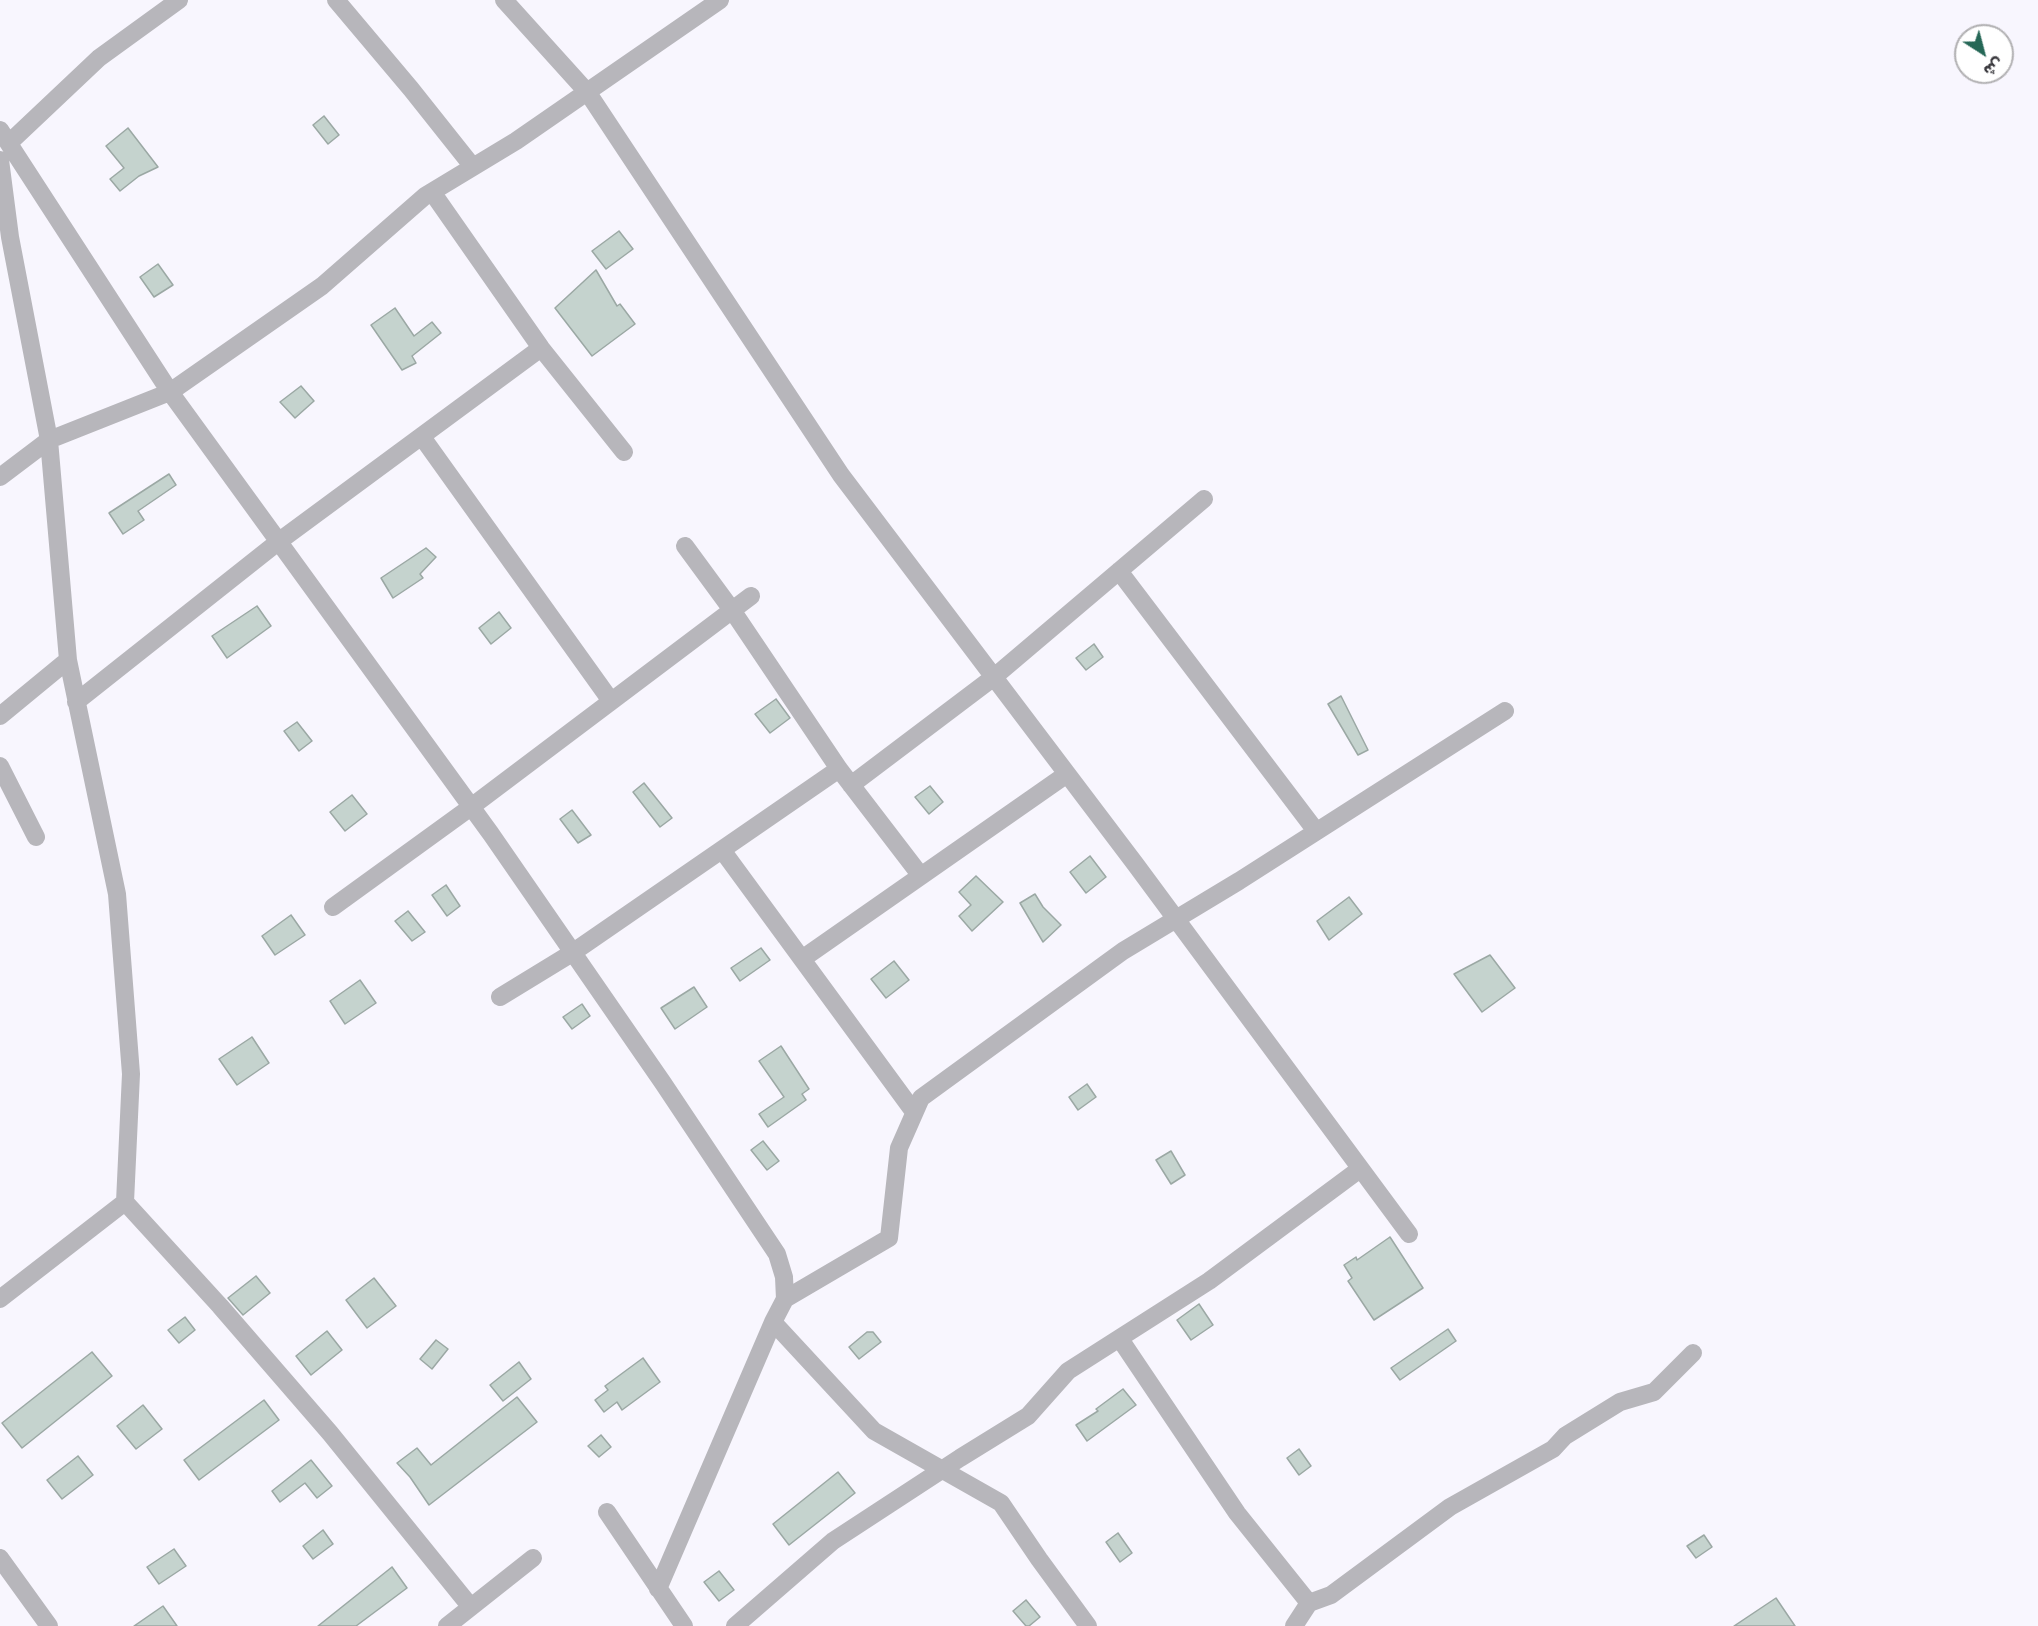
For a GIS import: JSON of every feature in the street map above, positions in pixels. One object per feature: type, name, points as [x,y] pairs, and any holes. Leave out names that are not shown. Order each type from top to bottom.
[{"type":"street","points":[[179,0],[99,58],[4,136],[170,392],[471,807],[663,1083],[777,1254],[784,1277],[785,1299],[658,1589]]},
{"type":"street","points":[[336,0],[473,167]]},
{"type":"street","points":[[504,0],[588,93],[841,475],[1176,919],[1409,1234]]},
{"type":"street","points":[[0,477],[49,440],[170,392],[322,286],[432,192],[588,93],[720,0]]},
{"type":"street","points":[[0,159],[5,242],[49,440],[68,660],[117,894],[132,1074],[125,1202],[220,1306],[322,1424],[470,1606]]},
{"type":"street","points":[[432,192],[542,348],[624,452]]},
{"type":"street","points":[[76,702],[278,542],[542,348]]},
{"type":"street","points":[[422,437],[611,701]]},
{"type":"street","points":[[851,785],[994,677],[1204,499]]},
{"type":"street","points":[[685,546],[732,610],[839,769],[921,876]]},
{"type":"street","points":[[1119,571],[1316,831]]},
{"type":"street","points":[[333,907],[471,807],[751,596]]},
{"type":"street","points":[[0,716],[68,660]]},
{"type":"street","points":[[785,1299],[889,1238],[899,1148],[921,1098],[1123,951],[1505,711]]},
{"type":"street","points":[[0,766],[36,837]]},
{"type":"street","points":[[500,997],[573,953],[839,769]]},
{"type":"street","points":[[802,959],[1067,774]]},
{"type":"street","points":[[722,850],[914,1112]]},
{"type":"street","points":[[735,1626],[834,1541],[1028,1416],[1068,1371],[1209,1281],[1360,1169]]},
{"type":"street","points":[[0,1299],[125,1202]]},
{"type":"street","points":[[773,1322],[874,1431],[1001,1503],[1088,1626]]},
{"type":"street","points":[[1120,1338],[1236,1513],[1310,1603]]},
{"type":"street","points":[[1294,1626],[1310,1603],[1331,1596],[1450,1507],[1553,1449],[1565,1436],[1620,1402],[1654,1392],[1693,1353]]},
{"type":"street","points":[[607,1512],[684,1626]]},
{"type":"street","points":[[0,1558],[49,1626]]},
{"type":"street","points":[[447,1626],[533,1558]]},
{"type":"building","points":[[324,116],[339,135],[328,144],[313,125]]},
{"type":"building","points":[[128,128],[158,167],[139,176],[120,191],[110,179],[124,168],[106,146]]},
{"type":"building","points":[[619,231],[633,249],[606,269],[592,251]]},
{"type":"building","points":[[158,264],[173,285],[154,297],[140,277]]},
{"type":"building","points":[[596,270],[617,306],[620,304],[635,324],[592,356],[555,308]]},
{"type":"building","points":[[395,308],[414,336],[432,322],[441,333],[412,356],[416,363],[402,370],[371,325]]},
{"type":"building","points":[[301,386],[314,401],[295,418],[280,402]]},
{"type":"building","points":[[169,474],[176,485],[138,511],[144,520],[123,534],[109,513]]},
{"type":"building","points":[[426,548],[436,557],[420,574],[423,578],[393,598],[381,578]]},
{"type":"building","points":[[257,606],[271,626],[227,658],[212,636]]},
{"type":"building","points":[[499,612],[511,628],[491,644],[479,628]]},
{"type":"building","points":[[1094,644],[1103,657],[1086,670],[1076,658]]},
{"type":"building","points":[[1341,696],[1368,750],[1358,755],[1328,704]]},
{"type":"building","points":[[776,699],[790,718],[770,733],[755,714]]},
{"type":"building","points":[[297,722],[312,741],[299,751],[284,731]]},
{"type":"building","points":[[644,783],[672,818],[660,827],[633,792]]},
{"type":"building","points":[[930,786],[943,802],[929,814],[915,797]]},
{"type":"building","points":[[352,795],[367,814],[345,831],[330,812]]},
{"type":"building","points":[[572,810],[591,835],[578,843],[560,819]]},
{"type":"building","points":[[1090,856],[1106,877],[1086,893],[1070,872]]},
{"type":"building","points":[[976,876],[1003,902],[972,931],[959,916],[971,905],[959,892]]},
{"type":"building","points":[[446,885],[460,906],[447,916],[432,895]]},
{"type":"building","points":[[1035,894],[1043,907],[1061,925],[1043,942],[1020,903]]},
{"type":"building","points":[[1349,897],[1362,914],[1329,940],[1317,921]]},
{"type":"building","points":[[408,911],[425,932],[412,941],[395,921]]},
{"type":"building","points":[[291,915],[305,935],[275,955],[262,936]]},
{"type":"building","points":[[761,948],[770,960],[740,981],[731,968]]},
{"type":"building","points":[[1490,955],[1515,988],[1482,1012],[1454,974]]},
{"type":"building","points":[[894,961],[909,980],[886,998],[871,979]]},
{"type":"building","points":[[360,980],[376,1003],[345,1024],[330,1001]]},
{"type":"building","points":[[694,987],[707,1007],[675,1029],[661,1008]]},
{"type":"building","points":[[582,1004],[590,1016],[572,1029],[563,1017]]},
{"type":"building","points":[[252,1037],[269,1063],[237,1085],[219,1059]]},
{"type":"building","points":[[781,1046],[809,1089],[802,1094],[806,1100],[768,1127],[759,1114],[784,1097],[759,1061]]},
{"type":"building","points":[[1087,1084],[1096,1097],[1078,1110],[1069,1097]]},
{"type":"building","points":[[763,1141],[779,1161],[767,1170],[751,1150]]},
{"type":"building","points":[[1171,1151],[1185,1175],[1171,1184],[1156,1160]]},
{"type":"building","points":[[1390,1237],[1423,1288],[1374,1320],[1348,1281],[1352,1278],[1344,1265],[1356,1257],[1357,1260]]},
{"type":"building","points":[[256,1276],[270,1293],[243,1315],[228,1298]]},
{"type":"building","points":[[374,1278],[396,1306],[367,1328],[346,1300]]},
{"type":"building","points":[[1199,1304],[1213,1325],[1191,1340],[1177,1320]]},
{"type":"building","points":[[185,1317],[195,1330],[179,1343],[168,1330]]},
{"type":"building","points":[[1448,1329],[1456,1341],[1400,1380],[1391,1368]]},
{"type":"building","points":[[327,1331],[342,1350],[311,1375],[296,1356]]},
{"type":"building","points":[[867,1332],[873,1332],[881,1342],[859,1359],[849,1347]]},
{"type":"building","points":[[436,1340],[448,1349],[432,1369],[420,1359]]},
{"type":"building","points":[[92,1352],[112,1376],[22,1448],[2,1423]]},
{"type":"building","points":[[643,1358],[660,1382],[622,1410],[617,1402],[604,1412],[595,1400],[608,1390],[605,1386]]},
{"type":"building","points":[[519,1362],[531,1379],[503,1401],[490,1385]]},
{"type":"building","points":[[1123,1389],[1136,1405],[1087,1441],[1076,1425],[1098,1411],[1096,1409]]},
{"type":"building","points":[[517,1397],[537,1422],[429,1505],[410,1477],[397,1463],[417,1448],[431,1465]]},
{"type":"building","points":[[264,1400],[279,1420],[199,1480],[184,1460]]},
{"type":"building","points":[[143,1405],[162,1429],[136,1449],[117,1426]]},
{"type":"building","points":[[601,1435],[611,1447],[599,1457],[588,1446]]},
{"type":"building","points":[[1299,1449],[1311,1466],[1299,1475],[1287,1458]]},
{"type":"building","points":[[78,1456],[93,1475],[62,1499],[47,1480]]},
{"type":"building","points":[[311,1460],[332,1486],[317,1498],[305,1483],[280,1502],[272,1491]]},
{"type":"building","points":[[838,1472],[855,1493],[789,1545],[773,1524]]},
{"type":"building","points":[[323,1530],[333,1544],[313,1559],[303,1546]]},
{"type":"building","points":[[1118,1533],[1132,1553],[1120,1562],[1106,1542]]},
{"type":"building","points":[[1704,1535],[1712,1547],[1696,1558],[1687,1546]]},
{"type":"building","points":[[174,1549],[186,1566],[159,1584],[147,1567]]},
{"type":"building","points":[[392,1567],[407,1588],[356,1626],[318,1626]]},
{"type":"building","points":[[719,1571],[734,1590],[719,1601],[704,1582]]},
{"type":"building","points":[[1776,1598],[1795,1626],[1734,1626]]},
{"type":"building","points":[[1026,1600],[1040,1617],[1029,1626],[1026,1626],[1013,1611]]},
{"type":"building","points":[[163,1606],[177,1626],[134,1626]]}]
